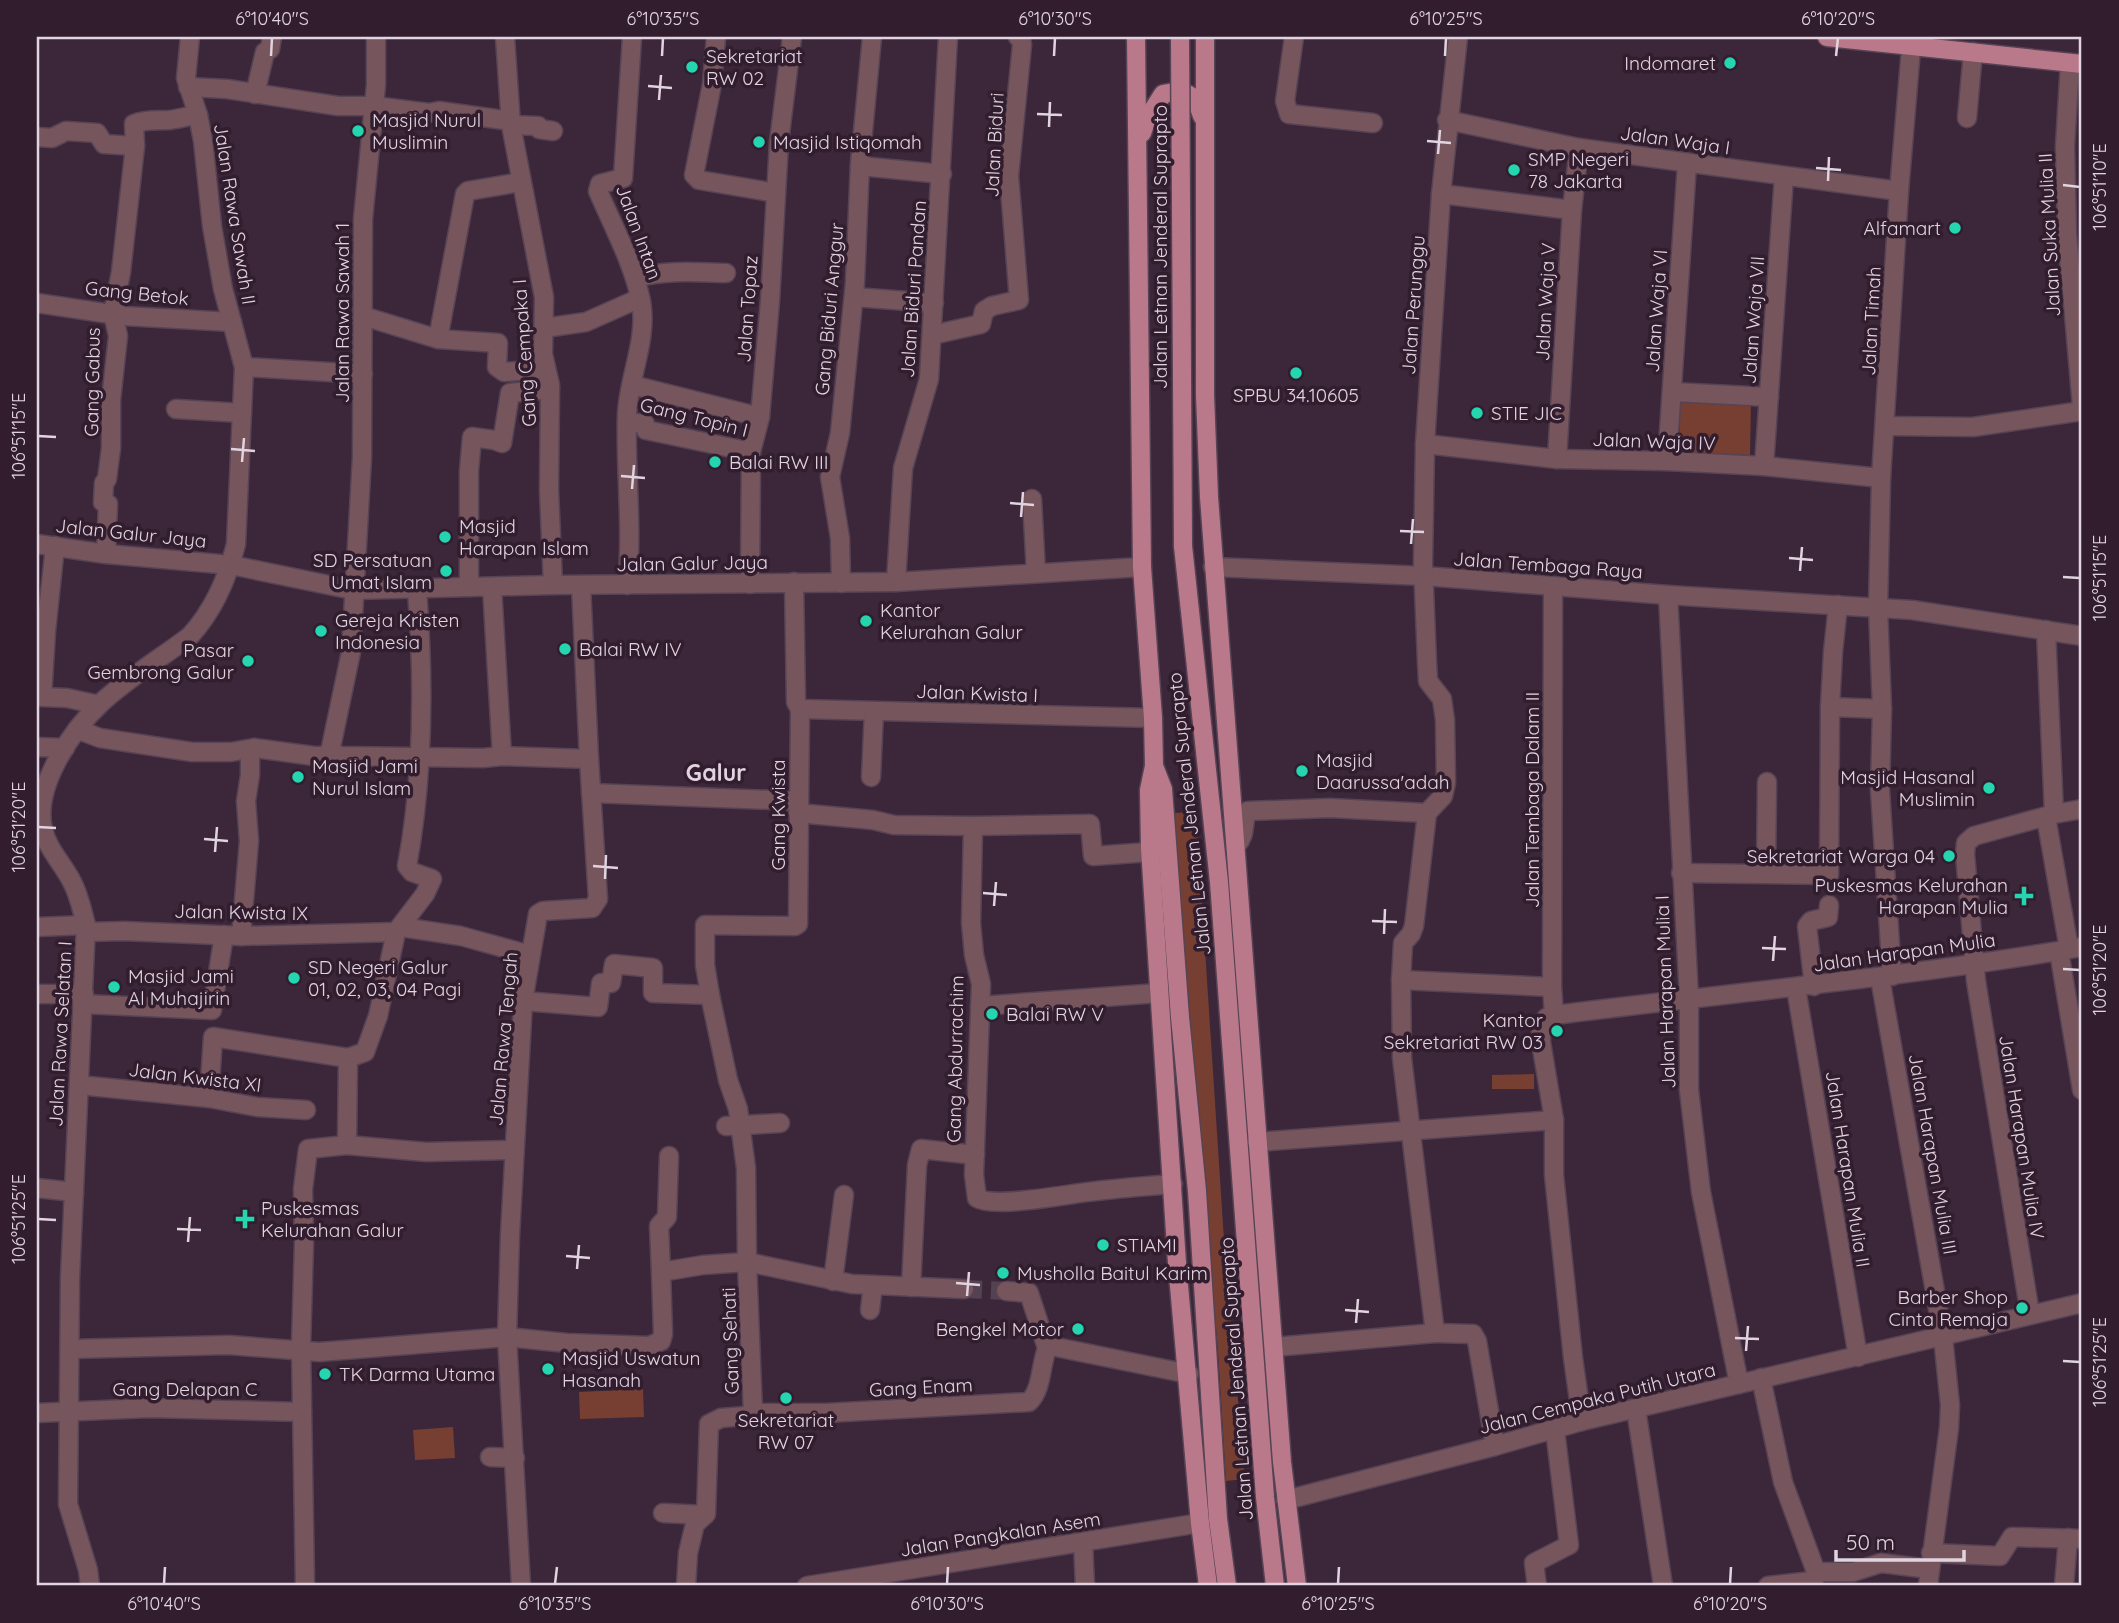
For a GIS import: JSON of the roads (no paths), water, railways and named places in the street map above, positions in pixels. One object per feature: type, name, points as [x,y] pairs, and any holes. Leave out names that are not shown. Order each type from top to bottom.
[{"type":"main road","name":"Jalan Letnan Jenderal Suprapto","points":[[1136,37],[1142,567],[1154,766],[1149,790],[1150,852],[1177,1263],[1208,1586]]},
{"type":"main road","name":"Jalan Letnan Jenderal Suprapto","points":[[1180,37],[1183,546],[1219,882],[1265,1497],[1275,1586]]},
{"type":"main road","name":"Jalan Letnan Jenderal Suprapto","points":[[1205,37],[1205,395],[1213,567],[1286,1500],[1297,1586]]},
{"type":"main road","points":[[1827,37],[1911,42],[2076,63]]},
{"type":"main road","points":[[1138,143],[1147,119],[1163,94],[1180,90],[1191,96],[1200,108],[1204,124]]},
{"type":"main road","name":"Jalan Letnan Jenderal Suprapto","points":[[1154,766],[1163,789],[1180,1017],[1197,1191],[1218,1519],[1227,1586]]},
{"type":"street","name":"Jalan Rawa Sawah II","points":[[190,37],[186,78],[198,115],[223,289],[244,367],[236,544],[231,565]]},
{"type":"street","points":[[256,94],[265,52],[270,49],[272,37]]},
{"type":"street","name":"Jalan Rawa Sawah 1","points":[[330,752],[350,659],[362,457],[363,219],[376,37]]},
{"type":"street","name":"Gang Cempaka I","points":[[505,37],[511,123],[544,297],[543,354],[550,389],[549,490],[553,585]]},
{"type":"street","name":"Jalan Intan","points":[[628,584],[627,422],[642,322],[635,278],[598,191],[600,184],[623,178],[632,37]]},
{"type":"street","points":[[716,37],[712,84],[694,176],[699,180],[776,192]]},
{"type":"street","name":"Jalan Topaz","points":[[750,584],[751,452],[760,417],[779,142],[792,37]]},
{"type":"street","name":"Gang Biduri Anggur","points":[[841,583],[839,538],[830,477],[839,433],[854,297],[860,166],[872,37]]},
{"type":"street","name":"Jalan Biduri Pandan","points":[[897,582],[902,468],[928,388],[948,37]]},
{"type":"street","name":"Jalan Biduri","points":[[932,335],[981,324],[984,311],[992,306],[1018,300],[1009,176],[1022,45],[1021,38],[1018,37]]},
{"type":"street","points":[[1294,37],[1285,101],[1289,114],[1373,122]]},
{"type":"street","name":"Jalan Perunggu","points":[[1427,813],[1443,796],[1446,783],[1442,699],[1428,681],[1424,576],[1425,444],[1447,120],[1458,37]]},
{"type":"street","name":"Jalan Timah","points":[[1882,709],[1878,608],[1881,478],[1911,42]]},
{"type":"street","points":[[1967,118],[1973,52]]},
{"type":"street","name":"Jalan Suka Mulia II","points":[[2076,63],[2065,146],[2075,234],[2082,405]]},
{"type":"street","points":[[188,87],[338,106],[372,106],[429,113],[439,111],[538,126],[539,129],[553,131]]},
{"type":"street","name":"Gang Gabus","points":[[106,554],[108,504],[103,502],[104,483],[107,479],[111,447],[111,400],[118,336],[113,313],[121,272],[135,146],[134,124],[144,120],[173,120],[198,115]]},
{"type":"street","name":"Jalan Waja I","points":[[1447,120],[1579,148],[1899,191]]},
{"type":"street","points":[[37,137],[52,138],[66,131],[97,134],[104,144],[135,146]]},
{"type":"street","name":"Jalan Waja V","points":[[1557,459],[1572,210],[1579,148]]},
{"type":"street","name":"Jalan Waja VI","points":[[1667,461],[1687,164]]},
{"type":"street","points":[[860,166],[942,174]]},
{"type":"street","name":"Jalan Waja VII","points":[[1764,466],[1784,176]]},
{"type":"street","points":[[438,339],[465,194],[468,191],[522,182]]},
{"type":"street","points":[[1441,194],[1572,210]]},
{"type":"street","points":[[635,278],[678,271],[726,273]]},
{"type":"street","points":[[854,297],[934,303]]},
{"type":"street","points":[[544,328],[586,322],[640,298]]},
{"type":"street","name":"Gang Betok","points":[[37,303],[124,316],[232,322]]},
{"type":"street","points":[[363,316],[438,339],[498,343],[497,367],[504,372],[547,369]]},
{"type":"street","points":[[244,367],[363,374]]},
{"type":"street","points":[[632,385],[760,417]]},
{"type":"street","points":[[470,587],[469,471],[472,437],[502,443],[512,391],[550,389]]},
{"type":"street","points":[[1672,392],[1769,397]]},
{"type":"street","points":[[176,409],[242,414]]},
{"type":"street","points":[[1886,426],[1973,426],[2082,411]]},
{"type":"street","name":"Gang Topin I","points":[[627,422],[645,424],[646,430],[751,452]]},
{"type":"street","name":"Jalan Waja IV","points":[[1425,444],[1557,459],[1764,466],[1881,478]]},
{"type":"street","points":[[1032,499],[1036,573]]},
{"type":"street","points":[[46,545],[43,697],[67,698],[99,705]]},
{"type":"street","name":"Jalan Galur Jaya","points":[[46,545],[106,554],[231,565],[353,590],[897,582],[1142,567]]},
{"type":"street","name":"Jalan Rawa Selatan I","points":[[90,1586],[88,1570],[68,1510],[70,1278],[86,929],[76,889],[46,839],[42,827],[41,799],[65,748],[99,705],[190,636],[205,617],[231,565]]},
{"type":"street","name":"Jalan Tembaga Raya","points":[[1213,567],[1424,576],[1912,610],[2082,636]]},
{"type":"street","name":"Gang Kwista","points":[[794,582],[796,702],[800,709],[798,922]]},
{"type":"street","name":"Jalan Rawa Tengah","points":[[522,1586],[508,1337],[514,1150],[523,1001],[538,914],[543,911],[593,908],[598,900],[582,585]]},
{"type":"street","name":"Jalan Tembaga Dalam II","points":[[1553,586],[1554,1015],[1546,1018],[1541,1027],[1554,1120],[1554,1175],[1582,1421]]},
{"type":"street","points":[[492,587],[500,685],[502,756]]},
{"type":"street","points":[[209,1098],[214,1037],[348,1058],[365,1052],[378,1016],[399,929],[425,894],[432,879],[412,872],[407,866],[415,830],[419,757],[421,678],[417,590]]},
{"type":"street","name":"Jalan Harapan Mulia I","points":[[1668,595],[1689,998],[1689,1090],[1701,1192],[1739,1384]]},
{"type":"street","points":[[1681,873],[1829,875],[1830,707],[1838,605]]},
{"type":"street","points":[[2046,630],[2050,816],[2070,949],[2082,1090]]},
{"type":"street","points":[[1830,707],[1882,709]]},
{"type":"street","name":"Jalan Kwista I","points":[[800,709],[1153,718]]},
{"type":"street","name":"Jalan Harapan Mulia III","points":[[1882,709],[1880,790],[1886,977],[1943,1337],[1950,1405],[1930,1569]]},
{"type":"street","points":[[871,777],[874,711]]},
{"type":"street","points":[[79,730],[100,738],[192,752],[231,752],[254,748],[314,756],[323,756],[330,752],[341,756],[589,759]]},
{"type":"street","points":[[37,747],[65,748]]},
{"type":"street","points":[[37,994],[212,1010],[232,935],[248,841],[246,801],[250,754],[254,748]]},
{"type":"street","points":[[1766,873],[1767,782]]},
{"type":"street","points":[[591,793],[798,807],[894,825],[1090,824],[1093,856],[1150,852]]},
{"type":"street","points":[[1236,846],[1244,833],[1248,811],[1330,808],[1427,813],[1414,926],[1403,943],[1402,1058],[1435,1333]]},
{"type":"street","points":[[2050,816],[2082,809]]},
{"type":"street","name":"Jalan Harapan Mulia IV","points":[[2030,1314],[1974,965],[1965,853],[1966,843],[1974,835],[2050,816]]},
{"type":"street","name":"Gang Abdurrachim","points":[[973,826],[971,923],[974,955],[981,984],[976,1194],[985,1202],[1172,1184]]},
{"type":"street","name":"Jalan Harapan Mulia II","points":[[1829,905],[1828,917],[1811,921],[1807,926],[1805,987],[1858,1357]]},
{"type":"street","name":"Gang Sehati","points":[[686,1586],[688,1553],[695,1524],[705,1515],[709,1424],[721,1418],[753,1413],[746,1168],[733,1126],[705,965],[706,925],[796,926],[798,922]]},
{"type":"street","name":"Jalan Kwista IX","points":[[37,927],[232,935],[399,929],[461,936],[530,955]]},
{"type":"street","name":"Jalan Harapan Mulia","points":[[1689,998],[1886,977],[2070,949]]},
{"type":"street","points":[[523,1001],[598,1007],[601,983],[611,983],[614,964],[653,968],[653,993],[710,995]]},
{"type":"street","points":[[1401,980],[1552,987]]},
{"type":"street","points":[[980,1006],[1158,993]]},
{"type":"street","points":[[1554,1015],[1689,998]]},
{"type":"street","points":[[347,1145],[348,1058]]},
{"type":"street","name":"Jalan Kwista XI","points":[[79,1085],[209,1098],[257,1107],[306,1110]]},
{"type":"street","points":[[1257,1142],[1554,1120]]},
{"type":"street","points":[[733,1126],[780,1124]]},
{"type":"street","points":[[305,1586],[301,1351],[303,1189],[308,1149],[347,1145],[426,1152],[514,1150]]},
{"type":"street","points":[[911,1287],[917,1166],[921,1149],[975,1155]]},
{"type":"street","points":[[71,1349],[229,1345],[319,1352],[508,1337],[566,1343],[657,1344],[663,1334],[659,1226],[667,1217],[669,1156]]},
{"type":"street","points":[[37,1188],[74,1192]]},
{"type":"street","points":[[833,1281],[844,1195]]},
{"type":"street","points":[[661,1272],[702,1265],[747,1262],[833,1281],[964,1289]]},
{"type":"street","points":[[870,1310],[873,1285]]},
{"type":"street","points":[[1006,1291],[1029,1293],[1042,1340],[1048,1346],[1189,1374]]},
{"type":"street","name":"Jalan Cempaka Putih Utara","points":[[1286,1500],[1582,1421],[2082,1303]]},
{"type":"street","points":[[1274,1347],[1435,1333],[1473,1334],[1477,1341],[1495,1446]]},
{"type":"street","name":"Gang Enam","points":[[753,1413],[826,1413],[1029,1402],[1038,1392],[1043,1359],[1048,1346]]},
{"type":"street","points":[[1761,1378],[1783,1482],[1816,1572],[1812,1581],[1768,1586]]},
{"type":"street","name":"Gang Delapan C","points":[[37,1413],[149,1408],[302,1412]]},
{"type":"street","points":[[1636,1409],[1663,1586]]},
{"type":"street","points":[[1536,1586],[1534,1563],[1569,1545],[1555,1430]]},
{"type":"street","points":[[489,1457],[515,1458]]},
{"type":"street","points":[[663,1513],[705,1515]]},
{"type":"street","name":"Jalan Pangkalan Asem","points":[[807,1586],[847,1583],[1200,1523]]},
{"type":"street","points":[[1816,1572],[1853,1572],[1881,1563],[1930,1569],[2000,1556],[2012,1537],[2075,1539],[2064,1586]]},
{"type":"street","points":[[1083,1542],[1085,1586]]},
{"type":"tunnel","points":[[964,1289],[1006,1291]]},
{"type":"place","name":"Indomaret","points":[[1730,63]]},
{"type":"place","name":"Sekretariat RW 02","points":[[692,67]]},
{"type":"place","name":"Masjid Nurul Muslimin","points":[[358,131]]},
{"type":"place","name":"Masjid Istiqomah","points":[[759,142]]},
{"type":"place","name":"SMP Negeri 78 Jakarta","points":[[1514,170]]},
{"type":"place","name":"Alfamart","points":[[1955,228]]},
{"type":"place","name":"SPBU 34.10605","points":[[1296,373]]},
{"type":"place","name":"STIE JIC","points":[[1477,413]]},
{"type":"place","name":"Balai RW III","points":[[715,462]]},
{"type":"place","name":"Masjid Harapan Islam","points":[[445,537]]},
{"type":"place","name":"SD Persatuan Umat Islam","points":[[446,571]]},
{"type":"place","name":"Kantor Kelurahan Galur","points":[[866,621]]},
{"type":"place","name":"Gereja Kristen Indonesia","points":[[321,631]]},
{"type":"place","name":"Balai RW IV","points":[[565,649]]},
{"type":"place","name":"Pasar Gembrong Galur","points":[[248,661]]},
{"type":"place","name":"Masjid Daarussa'adah","points":[[1302,771]]},
{"type":"place","name":"Masjid Jami Nurul Islam","points":[[298,777]]},
{"type":"place","name":"Masjid Hasanal Muslimin","points":[[1989,788]]},
{"type":"place","name":"Sekretariat Warga 04","points":[[1949,856]]},
{"type":"place","name":"Puskesmas Kelurahan Harapan Mulia","points":[[2024,896]]},
{"type":"place","name":"SD Negeri Galur 01, 02, 03, 04 Pagi","points":[[294,978]]},
{"type":"place","name":"Masjid Jami Al Muhajirin","points":[[114,987]]},
{"type":"place","name":"Balai RW V","points":[[992,1014]]},
{"type":"place","name":"Kantor Sekretariat RW 03","points":[[1557,1031]]},
{"type":"place","name":"Puskesmas Kelurahan Galur","points":[[245,1219]]},
{"type":"place","name":"STIAMI","points":[[1103,1245]]},
{"type":"place","name":"Musholla Baitul Karim","points":[[1003,1273]]},
{"type":"place","name":"Barber Shop Cinta Remaja","points":[[2022,1308]]},
{"type":"place","name":"Bengkel Motor","points":[[1078,1329]]},
{"type":"place","name":"Masjid Uswatun Hasanah","points":[[548,1369]]},
{"type":"place","name":"TK Darma Utama","points":[[325,1374]]},
{"type":"place","name":"Sekretariat RW 07","points":[[786,1398]]},
{"type":"district","name":"Galur","points":[[716,773]]}]
